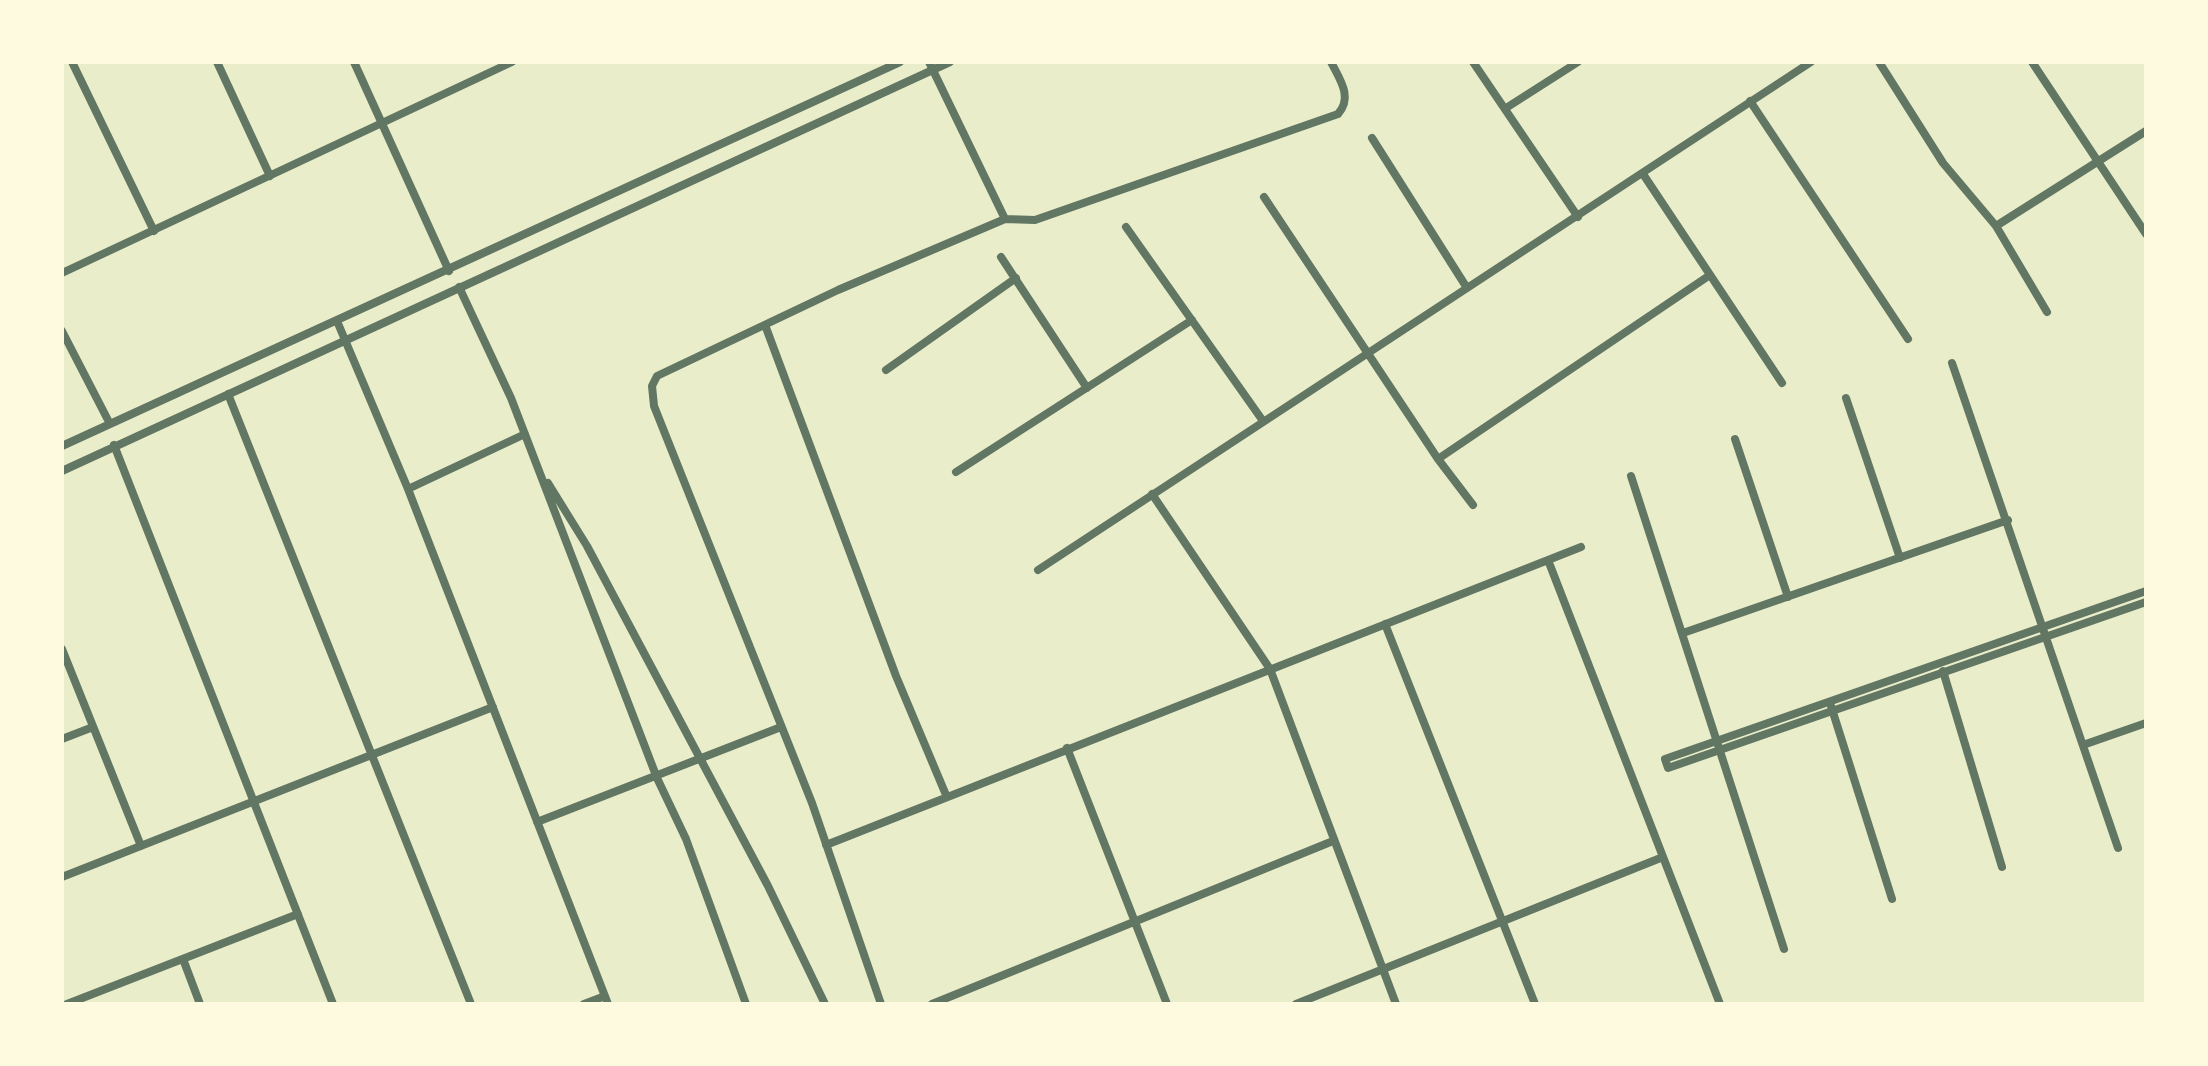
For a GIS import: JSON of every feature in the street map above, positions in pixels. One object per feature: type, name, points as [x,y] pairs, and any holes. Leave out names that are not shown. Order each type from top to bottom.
[{"type":"street","points":[[72,62],[154,231]]},
{"type":"street","points":[[217,62],[270,176]]},
{"type":"street","points":[[354,62],[449,271]]},
{"type":"street","points":[[62,273],[497,65],[512,62]]},
{"type":"street","points":[[62,446],[900,62]]},
{"type":"street","points":[[62,471],[931,66],[950,62]]},
{"type":"street","points":[[881,1004],[826,845],[654,406],[652,386],[657,376],[1005,219],[1035,220],[1338,114],[1344,107],[1346,93],[1331,62]]},
{"type":"street","points":[[1473,62],[1578,217]]},
{"type":"street","points":[[1506,108],[1578,62]]},
{"type":"street","points":[[1038,570],[1811,62]]},
{"type":"street","points":[[1879,62],[1943,163],[1996,226],[2047,312]]},
{"type":"street","points":[[2032,62],[2146,234]]},
{"type":"street","points":[[931,66],[1005,219]]},
{"type":"street","points":[[1750,101],[1908,339]]},
{"type":"street","points":[[1996,226],[2146,131]]},
{"type":"street","points":[[1372,138],[1467,288]]},
{"type":"street","points":[[1643,174],[1782,383]]},
{"type":"street","points":[[1264,197],[1438,459],[1473,505]]},
{"type":"street","points":[[1126,227],[1263,421]]},
{"type":"street","points":[[1001,257],[1087,388]]},
{"type":"street","points":[[1438,459],[1710,275]]},
{"type":"street","points":[[886,370],[1016,278]]},
{"type":"street","points":[[459,287],[493,353],[657,778],[686,839],[746,1004]]},
{"type":"street","points":[[956,472],[1192,320]]},
{"type":"street","points":[[337,321],[408,489],[606,1000],[584,1004]]},
{"type":"street","points":[[765,325],[885,649],[946,795]]},
{"type":"street","points":[[62,331],[110,424]]},
{"type":"street","points":[[1952,363],[2118,848]]},
{"type":"street","points":[[228,394],[471,1004]]},
{"type":"street","points":[[1846,398],[1900,558]]},
{"type":"street","points":[[408,489],[525,434]]},
{"type":"street","points":[[1735,439],[1788,597]]},
{"type":"street","points":[[114,445],[333,1004]]},
{"type":"street","points":[[537,465],[587,546],[768,886],[825,1004]]},
{"type":"street","points":[[1631,476],[1784,949]]},
{"type":"street","points":[[1152,494],[1270,669],[1396,1004]]},
{"type":"street","points":[[1683,633],[2008,520]]},
{"type":"street","points":[[826,845],[946,795],[1581,547]]},
{"type":"street","points":[[1548,560],[1720,1004]]},
{"type":"street","points":[[2146,591],[1829,701],[1720,745],[1668,768],[1665,759],[1720,745],[1832,711],[2146,602]]},
{"type":"street","points":[[1385,624],[1535,1004]]},
{"type":"street","points":[[62,649],[141,846]]},
{"type":"street","points":[[1940,662],[2002,867]]},
{"type":"street","points":[[1829,701],[1892,899]]},
{"type":"street","points":[[62,877],[493,707]]},
{"type":"street","points":[[2083,745],[2146,723]]},
{"type":"street","points":[[62,739],[93,727]]},
{"type":"street","points":[[537,822],[657,778],[781,727]]},
{"type":"street","points":[[1067,748],[1167,1004]]},
{"type":"street","points":[[932,1004],[1333,841]]},
{"type":"street","points":[[1296,1004],[1663,857]]},
{"type":"street","points":[[67,1004],[298,914]]},
{"type":"street","points":[[183,959],[200,1004]]}]
